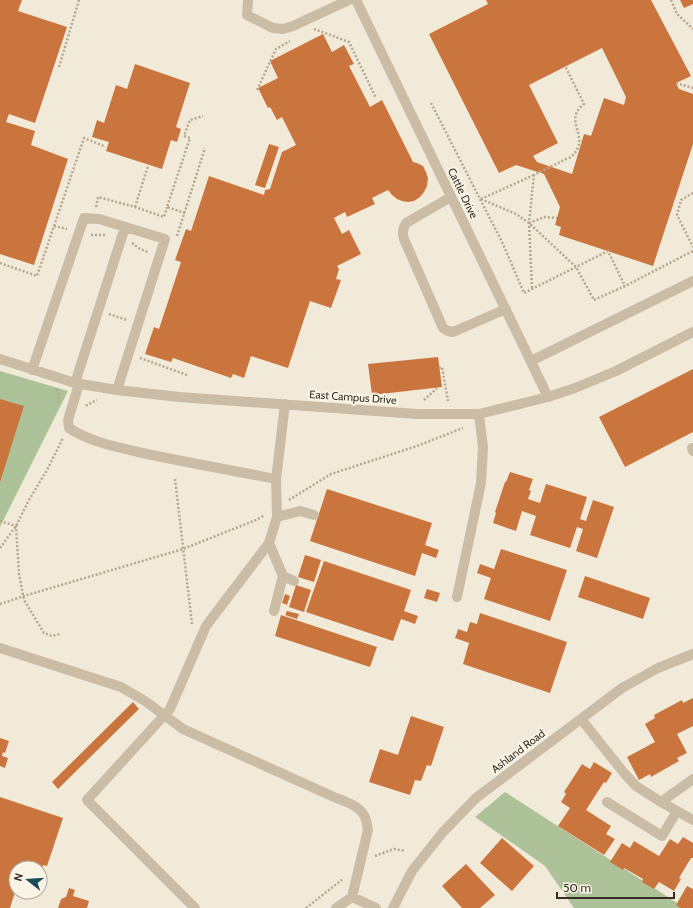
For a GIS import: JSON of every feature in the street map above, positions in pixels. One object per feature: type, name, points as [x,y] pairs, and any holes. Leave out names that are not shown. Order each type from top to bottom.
[{"type":"street","points":[[248,0],[247,15],[273,28],[283,28],[293,26],[349,0]]},
{"type":"street","name":"Cattle Drive","points":[[356,0],[548,396]]},
{"type":"street","points":[[451,197],[406,223],[403,231],[404,239],[443,328],[453,332],[506,309]]},
{"type":"street","points":[[32,370],[84,218],[99,219],[165,239],[117,390]]},
{"type":"street","points":[[126,227],[77,383],[68,420],[69,428],[77,434],[112,446],[172,460],[276,478]]},
{"type":"street","points":[[531,361],[693,280]]},
{"type":"street","name":"East Campus Drive","points":[[0,359],[77,383],[117,390],[179,397],[417,414],[479,414],[575,388],[616,371],[693,332]]},
{"type":"street","points":[[195,908],[86,800],[170,709],[206,626],[269,543],[277,512],[276,478],[285,404]]},
{"type":"street","points":[[457,597],[481,483],[483,447],[479,414]]},
{"type":"street","points":[[277,512],[300,511],[314,515]]},
{"type":"street","points":[[269,543],[283,576],[274,611]]},
{"type":"street","points":[[283,576],[294,581]]},
{"type":"street","points":[[0,648],[121,687],[146,700],[183,729],[334,797],[351,803],[361,811],[366,819],[368,830],[352,897],[336,908]]},
{"type":"street","name":"Ashland Road","points":[[394,908],[412,871],[443,832],[476,798],[622,688],[658,668],[693,654]]},
{"type":"street","points":[[581,719],[636,786],[693,820]]},
{"type":"street","points":[[661,802],[693,779]]},
{"type":"street","points":[[607,802],[662,836],[677,811]]},
{"type":"street","points":[[352,897],[376,908]]},
{"type":"path","points":[[59,67],[79,0]]},
{"type":"path","points":[[671,0],[677,14],[693,29]]},
{"type":"path","points":[[312,29],[349,42],[376,98]]},
{"type":"path","points":[[257,90],[276,49],[294,39]]},
{"type":"path","points":[[480,199],[573,156],[580,142],[575,122],[576,113],[584,104],[566,66]]},
{"type":"path","points":[[676,83],[693,88]]},
{"type":"path","points":[[432,103],[503,244],[524,293],[608,251],[625,286]]},
{"type":"path","points":[[184,213],[167,207],[190,138],[184,136],[190,120],[203,116]]},
{"type":"path","points":[[0,263],[37,276],[84,138],[104,146]]},
{"type":"path","points":[[176,240],[206,148]]},
{"type":"path","points":[[135,207],[148,166]]},
{"type":"path","points":[[532,288],[529,223],[534,175]]},
{"type":"path","points":[[693,193],[681,200],[676,215],[693,247]]},
{"type":"path","points":[[480,199],[516,214],[529,223],[576,267],[594,300],[625,286],[693,251]]},
{"type":"path","points":[[529,223],[544,217],[557,218]]},
{"type":"path","points":[[106,314],[131,322]]},
{"type":"path","points":[[137,357],[186,375]]},
{"type":"path","points":[[439,368],[442,367],[448,400]]},
{"type":"path","points":[[424,400],[437,388]]},
{"type":"path","points":[[0,604],[183,549],[277,512],[331,474],[417,446],[464,428]]},
{"type":"path","points":[[0,548],[16,526],[29,500],[47,470],[62,438]]},
{"type":"path","points":[[175,479],[193,625]]},
{"type":"path","points":[[0,521],[16,526]]},
{"type":"path","points":[[16,526],[19,574],[24,600],[44,633],[52,636],[60,634]]},
{"type":"green space","points":[[0,371],[68,391],[0,527]]},
{"type":"green space","points":[[505,792],[685,908],[574,908],[545,866],[475,817]]},
{"type":"building","points":[[0,0],[22,0],[18,11],[67,27],[35,123],[9,114],[6,122],[35,131],[31,145],[68,159],[34,265],[0,254]]},
{"type":"building","points":[[486,0],[651,0],[691,76],[676,83],[679,89],[693,94],[693,144],[653,266],[559,235],[561,227],[555,225],[560,207],[544,174],[516,165],[499,173],[429,34],[488,4]],"holes":[[[602,48],[626,97],[624,105],[604,98],[591,136],[584,134],[572,174],[537,162],[533,156],[558,143],[529,85]]]},
{"type":"building","points":[[680,0],[693,0],[693,4],[684,8]]},
{"type":"building","points":[[323,34],[332,52],[344,45],[354,64],[349,66],[370,107],[382,100],[413,162],[423,166],[426,172],[428,178],[427,186],[424,192],[414,201],[408,202],[397,199],[388,190],[372,198],[375,204],[347,217],[345,212],[334,218],[342,234],[349,230],[361,254],[337,266],[339,269],[336,279],[341,280],[331,308],[310,301],[288,368],[251,356],[244,378],[233,374],[231,378],[173,358],[171,362],[145,354],[154,327],[159,329],[181,262],[175,260],[186,229],[191,231],[209,176],[264,195],[265,190],[270,189],[282,152],[296,145],[282,117],[277,120],[270,107],[268,108],[258,88],[278,78],[270,61]]},
{"type":"building","points":[[135,64],[190,83],[176,127],[181,129],[177,142],[171,140],[162,169],[106,151],[109,142],[92,137],[97,120],[104,123],[116,85],[127,89]]},
{"type":"building","points":[[269,144],[279,147],[265,188],[255,185]]},
{"type":"building","points":[[438,357],[442,387],[372,395],[368,364]]},
{"type":"building","points":[[693,369],[693,432],[625,467],[599,417]]},
{"type":"building","points":[[0,399],[24,406],[0,482]]},
{"type":"building","points":[[510,472],[533,479],[529,490],[531,491],[528,499],[540,503],[546,484],[587,497],[580,519],[586,521],[593,500],[614,507],[597,558],[576,551],[583,529],[577,527],[570,548],[530,535],[536,516],[522,511],[516,531],[493,523],[505,482]]},
{"type":"building","points":[[327,489],[432,523],[425,545],[439,550],[436,558],[422,553],[415,576],[310,541]]},
{"type":"building","points":[[501,549],[567,570],[550,621],[484,599],[491,578],[477,573],[480,564],[494,569]]},
{"type":"building","points":[[305,555],[321,560],[314,582],[298,577]]},
{"type":"building","points":[[324,561],[411,590],[404,611],[418,616],[415,624],[401,619],[393,641],[306,612]]},
{"type":"building","points":[[585,576],[650,598],[643,619],[578,597]]},
{"type":"building","points":[[296,585],[311,590],[304,612],[289,607]]},
{"type":"building","points":[[427,589],[440,593],[437,602],[424,598]]},
{"type":"building","points":[[285,594],[290,596],[287,605],[282,603]]},
{"type":"building","points":[[287,611],[299,614],[297,619],[285,615]]},
{"type":"building","points":[[480,613],[567,642],[550,693],[463,664],[469,643],[455,638],[458,629],[467,632],[470,622],[477,624]]},
{"type":"building","points":[[281,615],[377,647],[370,667],[275,636]]},
{"type":"building","points":[[693,698],[693,726],[677,734],[687,753],[677,758],[679,761],[651,777],[650,774],[639,780],[627,757],[655,742],[645,724],[655,718],[654,715],[682,700],[683,703]]},
{"type":"building","points":[[133,702],[139,709],[58,789],[52,782]]},
{"type":"building","points":[[411,716],[444,727],[431,766],[427,765],[421,781],[415,780],[410,795],[369,782],[380,749],[398,755]]},
{"type":"building","points":[[0,738],[9,741],[5,753],[3,752],[2,756],[8,758],[5,768],[0,766]]},
{"type":"building","points":[[594,762],[612,773],[606,783],[604,782],[586,810],[611,826],[606,834],[615,839],[604,855],[558,826],[570,808],[561,802],[566,794],[564,792],[582,764],[590,769]]},
{"type":"building","points":[[0,797],[63,818],[48,863],[48,860],[8,860],[8,900],[12,900],[10,908],[0,908]]},
{"type":"building","points":[[683,837],[693,843],[693,858],[691,858],[679,878],[681,879],[674,891],[659,882],[654,889],[642,882],[643,879],[610,862],[622,843],[630,848],[634,841],[659,856],[670,839],[678,844]]},
{"type":"building","points":[[502,838],[534,866],[512,891],[480,863]]},
{"type":"building","points":[[466,864],[495,895],[480,908],[462,908],[442,886]]},
{"type":"building","points":[[687,886],[693,889],[693,908],[681,908],[676,905]]},
{"type":"building","points":[[69,888],[75,890],[73,896],[89,901],[87,908],[58,908],[61,899],[66,897]]}]
